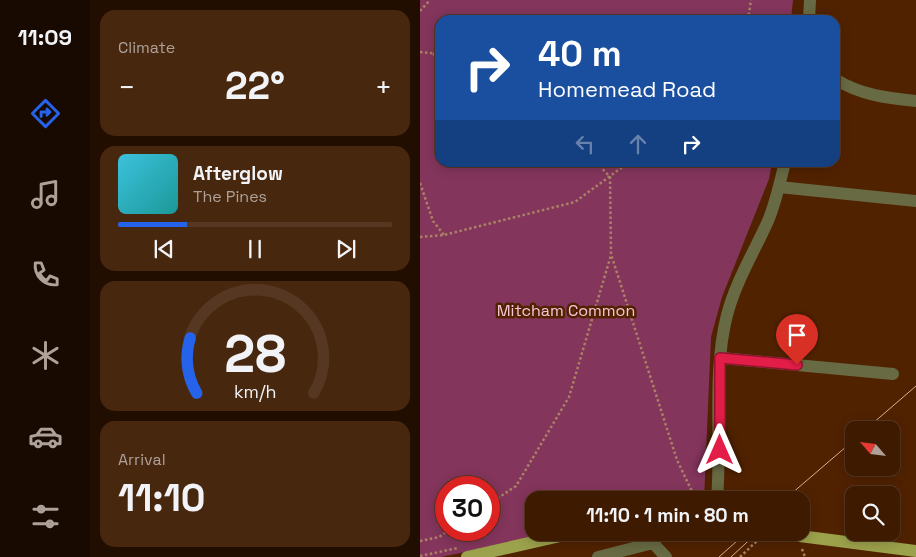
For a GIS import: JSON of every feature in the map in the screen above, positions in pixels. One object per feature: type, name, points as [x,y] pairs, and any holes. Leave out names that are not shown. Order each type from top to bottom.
[{"type":"main road","points":[[810,537],[916,551]]},
{"type":"main road","points":[[467,557],[538,541]]},
{"type":"street","points":[[810,0],[810,15]]},
{"type":"street","points":[[840,81],[876,96],[916,101]]},
{"type":"street","points":[[718,491],[720,469],[720,358],[732,298],[740,277],[768,220],[784,167]]},
{"type":"street","points":[[779,187],[916,201]]},
{"type":"street","points":[[720,358],[893,374]]},
{"type":"street","points":[[598,557],[653,543],[666,557]]},
{"type":"path","points":[[420,11],[430,0]]},
{"type":"path","points":[[749,15],[751,0]]},
{"type":"path","points":[[420,52],[435,54]]},
{"type":"path","points":[[601,167],[610,176],[611,254],[677,460],[692,491]]},
{"type":"path","points":[[420,237],[444,235],[575,202],[622,167]]},
{"type":"path","points":[[420,183],[433,221],[444,235]]},
{"type":"path","points":[[500,497],[516,486],[569,397],[611,254]]},
{"type":"path","points":[[420,542],[435,538]]},
{"type":"path","points":[[740,557],[758,541]]},
{"type":"green space","name":"Mitcham Common","points":[[420,0],[793,0],[792,15],[435,15],[435,167],[771,167],[769,179],[722,297],[711,337],[704,491],[525,491],[525,540],[441,557],[420,557]]},
{"type":"tram line","points":[[875,421],[916,386]]},
{"type":"tram line","points":[[794,491],[845,448]]},
{"type":"tram line","points":[[719,557],[737,541]]},
{"type":"tram line","points":[[731,557],[748,541]]},
{"type":"route","points":[[720,450],[720,358],[797,365]]}]
